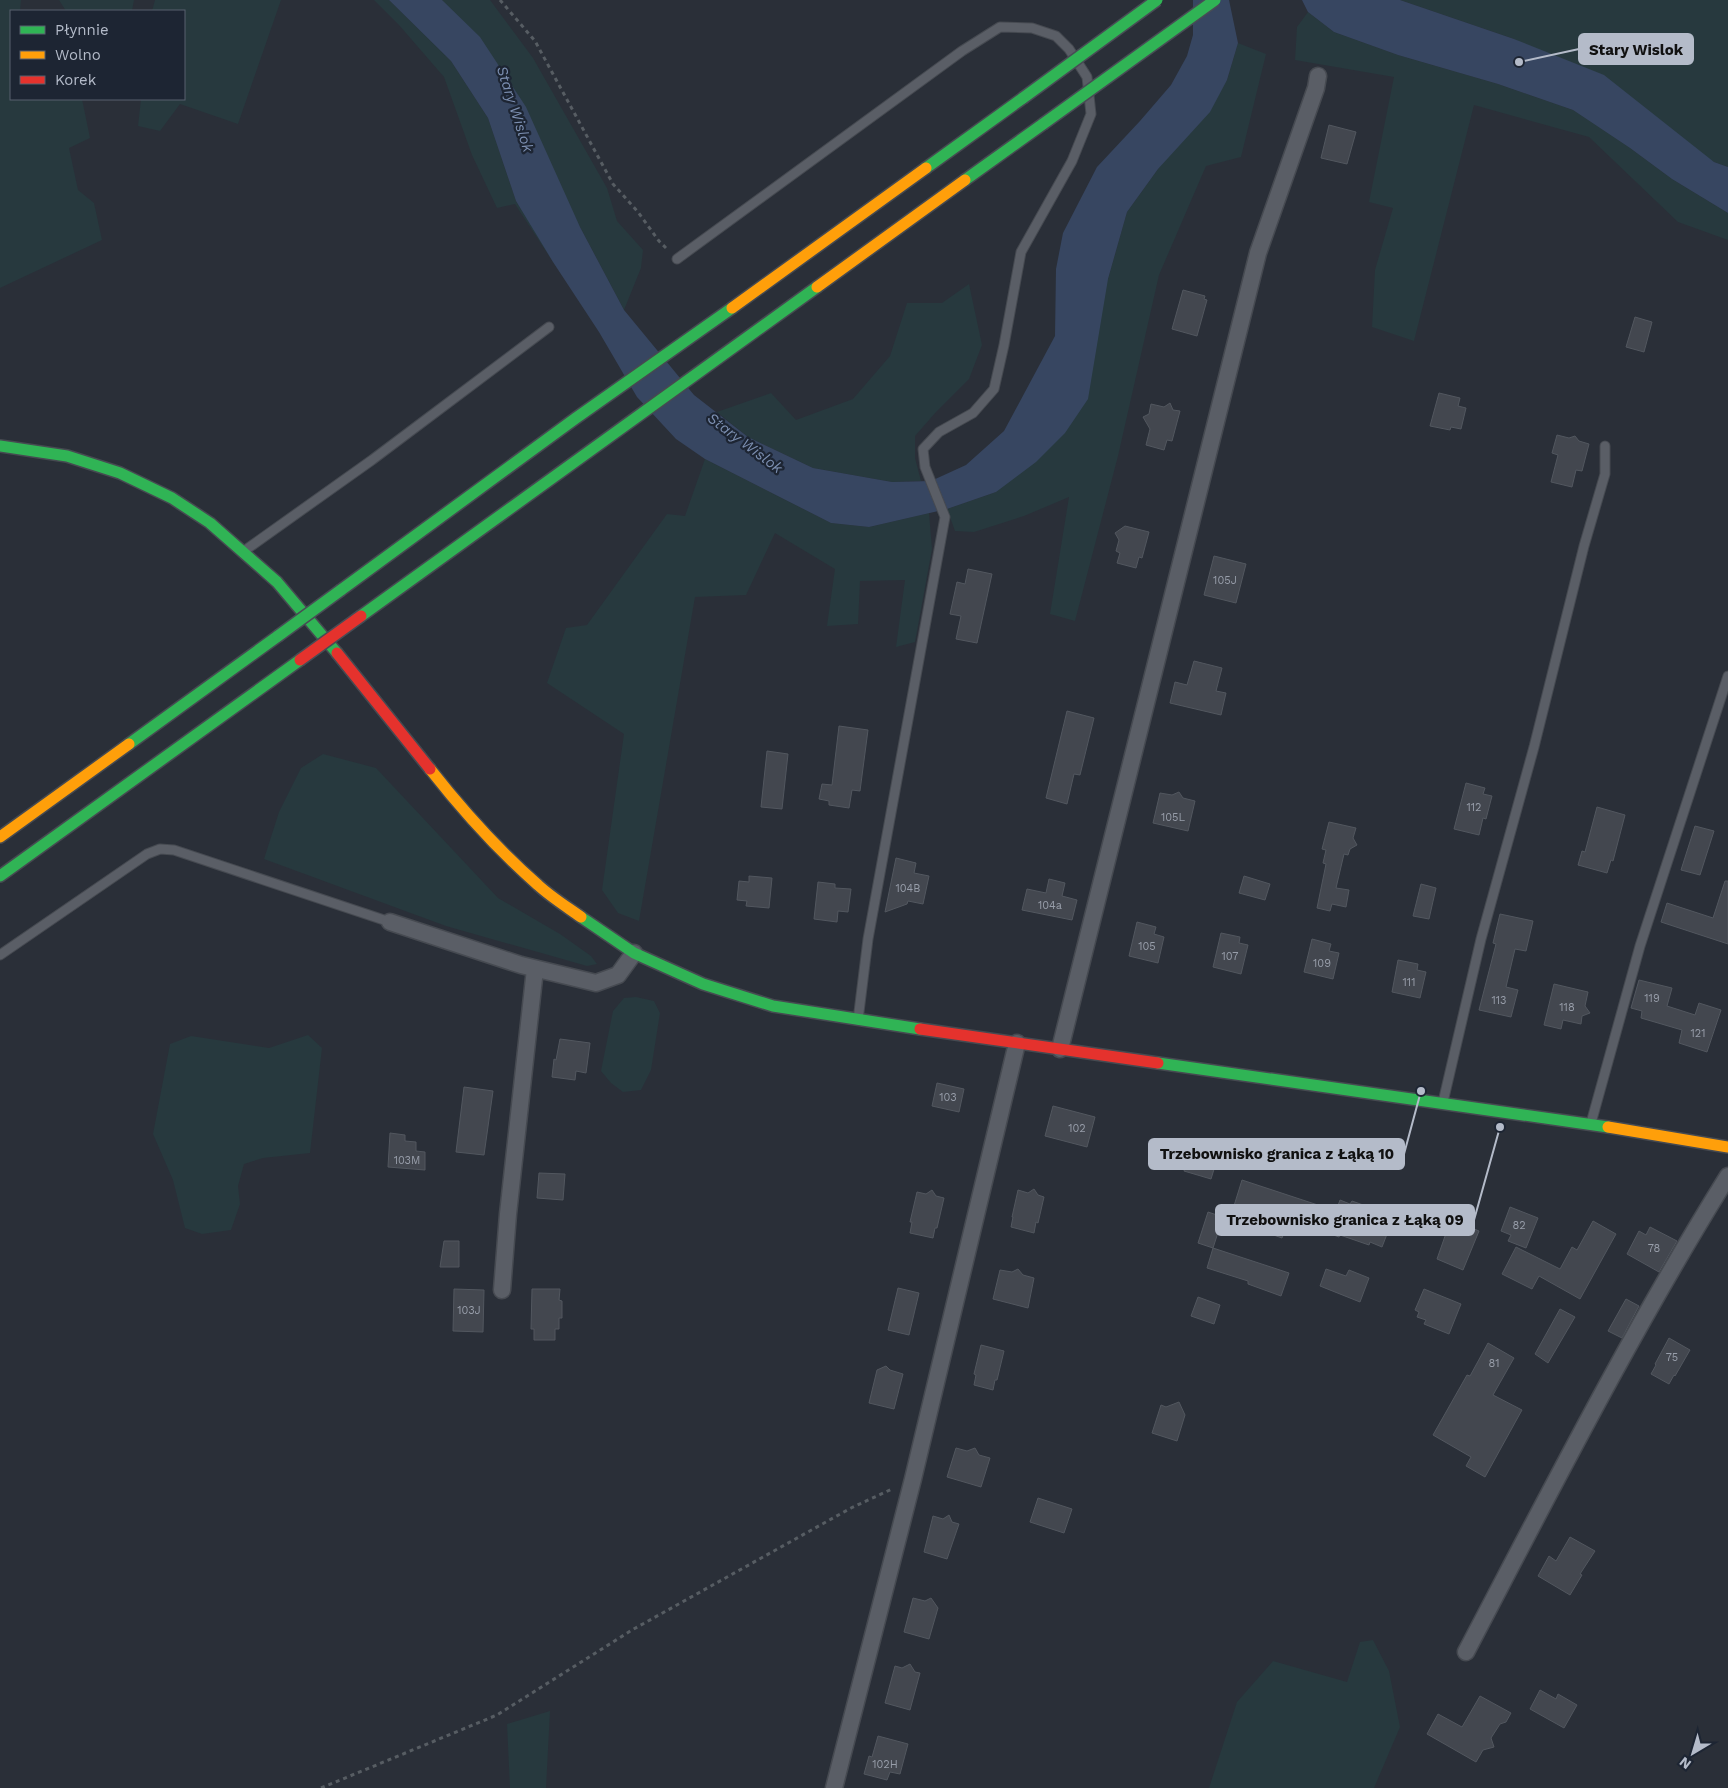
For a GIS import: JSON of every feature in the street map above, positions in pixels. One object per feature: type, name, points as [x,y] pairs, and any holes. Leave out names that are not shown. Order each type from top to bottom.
[{"type":"main road","points":[[0,837],[576,418],[1024,98],[1157,0]]},
{"type":"main road","points":[[0,876],[1215,0]]},
{"type":"main road","points":[[0,446],[66,456],[120,472],[172,498],[210,523],[277,582],[349,667],[462,809],[492,842],[539,886],[590,924],[634,953],[703,984],[764,1004],[858,1020],[1590,1124],[1728,1147]]},
{"type":"street","points":[[1060,1049],[1258,253],[1316,88],[1318,76]]},
{"type":"street","points":[[390,922],[535,968],[596,983],[618,975],[634,953]]},
{"type":"street","points":[[502,1290],[508,1214],[535,968]]},
{"type":"street","points":[[834,1788],[914,1479],[1017,1043]]},
{"type":"street","points":[[1466,1652],[1595,1408],[1700,1221],[1728,1176]]},
{"type":"lane","points":[[677,259],[962,51],[1000,27],[1032,28],[1056,36],[1069,49],[1087,77],[1091,114],[1072,161],[1021,252],[994,389],[973,413],[939,432],[923,449],[925,467],[945,517],[868,939],[858,1020]]},
{"type":"lane","points":[[244,551],[372,460],[549,327]]},
{"type":"lane","points":[[1442,1103],[1481,939],[1534,748],[1584,546],[1606,474],[1604,446]]},
{"type":"lane","points":[[1590,1124],[1640,946],[1728,676]]},
{"type":"lane","points":[[0,955],[146,854],[160,848],[174,850],[390,922]]},
{"type":"path","points":[[500,0],[535,41],[574,116],[613,184],[638,212],[659,241],[677,259]]},
{"type":"path","points":[[322,1788],[497,1715],[640,1626],[851,1508],[914,1479]]},
{"type":"shaded area","points":[[0,0],[21,0],[20,10],[10,10],[10,100],[82,100],[90,138],[69,148],[78,190],[94,203],[102,240],[0,288]]},
{"type":"shaded area","points":[[59,0],[134,0],[132,10],[65,10]]},
{"type":"shaded area","points":[[155,0],[281,0],[238,124],[180,104],[160,131],[138,126],[141,100],[185,100],[185,10],[152,10]]},
{"type":"shaded area","points":[[374,0],[389,0],[451,61],[488,118],[516,201],[557,268],[515,204],[497,208],[472,155],[444,77],[399,25]]},
{"type":"shaded area","points":[[442,0],[490,0],[533,58],[607,188],[617,221],[643,250],[641,268],[624,310],[580,227]]},
{"type":"shaded area","points":[[1400,0],[1728,0],[1728,167],[1714,162],[1514,39]]},
{"type":"shaded area","points":[[1308,12],[1334,32],[1398,55],[1498,84],[1573,110],[1672,179],[1728,213],[1728,240],[1678,222],[1589,137],[1474,105],[1414,341],[1372,327],[1375,270],[1393,208],[1369,202],[1394,77],[1295,60],[1297,27]]},
{"type":"shaded area","points":[[1238,43],[1266,54],[1241,157],[1206,166],[1159,275],[1118,456],[1075,621],[1050,614],[1069,497],[1024,516],[974,532],[955,531],[947,509],[996,492],[1108,279],[1127,212],[1227,80]]},
{"type":"shaded area","points":[[969,284],[982,345],[969,379],[915,436],[915,458],[921,481],[892,482],[813,468],[748,437],[717,412],[771,393],[796,420],[853,399],[890,356],[907,303],[942,303]]},
{"type":"shaded area","points":[[705,459],[831,523],[869,527],[929,513],[932,549],[915,642],[896,647],[905,580],[860,581],[858,624],[827,626],[835,569],[775,533],[746,595],[695,597],[639,921],[618,913],[602,890],[624,734],[547,683],[566,628],[587,625],[667,514],[685,516]]},
{"type":"shaded area","points":[[323,754],[376,768],[498,898],[560,934],[591,956],[597,964],[587,966],[446,926],[264,859],[279,812],[301,768]]},
{"type":"shaded area","points":[[636,997],[654,1001],[660,1013],[651,1070],[641,1090],[623,1092],[611,1083],[601,1071],[613,1011],[624,998]]},
{"type":"shaded area","points":[[308,1035],[322,1048],[310,1153],[263,1158],[244,1164],[238,1186],[240,1204],[231,1230],[202,1234],[185,1228],[173,1180],[153,1134],[170,1044],[191,1036],[269,1048]]},
{"type":"shaded area","points":[[1373,1640],[1389,1671],[1400,1727],[1374,1788],[1209,1788],[1237,1702],[1273,1661],[1347,1682],[1360,1642]]},
{"type":"shaded area","points":[[550,1711],[546,1788],[510,1788],[507,1724]]},
{"type":"water","points":[[389,0],[442,0],[480,37],[526,107],[580,227],[624,310],[694,395],[748,437],[813,468],[892,482],[931,481],[966,465],[1004,431],[1055,336],[1056,269],[1063,233],[1097,167],[1171,85],[1187,56],[1193,35],[1193,0],[1229,0],[1238,43],[1227,80],[1210,112],[1158,169],[1127,212],[1108,279],[1088,399],[1065,433],[1036,462],[996,492],[947,509],[869,527],[831,523],[705,459],[676,439],[637,397],[599,332],[516,201],[488,118],[451,61]]},
{"type":"water","points":[[1302,0],[1400,0],[1514,39],[1604,75],[1714,162],[1728,167],[1728,213],[1672,179],[1573,110],[1498,84],[1398,55],[1334,32],[1308,12]]},
{"type":"building","points":[[1329,125],[1356,132],[1347,164],[1321,158]]},
{"type":"building","points":[[1183,290],[1205,296],[1204,299],[1207,300],[1197,336],[1172,329]]},
{"type":"building","points":[[1635,317],[1652,322],[1644,352],[1626,347]]},
{"type":"building","points":[[1439,393],[1460,398],[1458,406],[1466,408],[1461,429],[1451,427],[1450,430],[1430,426]]},
{"type":"building","points":[[1170,403],[1173,410],[1180,411],[1172,441],[1167,440],[1164,450],[1146,445],[1150,429],[1143,417],[1149,414],[1151,404],[1164,407]]},
{"type":"building","points":[[1557,435],[1569,438],[1575,436],[1579,441],[1589,444],[1582,471],[1576,470],[1572,487],[1551,482],[1558,455],[1552,453]]},
{"type":"building","points":[[1125,526],[1149,532],[1142,558],[1139,557],[1136,568],[1117,563],[1120,553],[1116,551],[1119,540],[1115,533]]},
{"type":"building","points":[[1214,556],[1246,564],[1236,603],[1204,595]]},
{"type":"building","points":[[968,569],[992,574],[977,643],[956,639],[961,616],[950,614],[957,582],[965,584]]},
{"type":"building","points":[[1194,661],[1222,668],[1216,691],[1226,693],[1221,715],[1170,703],[1175,682],[1187,685]]},
{"type":"building","points":[[1067,711],[1094,718],[1080,775],[1074,774],[1067,804],[1046,798]]},
{"type":"building","points":[[839,726],[868,730],[860,791],[852,790],[849,808],[829,805],[829,801],[819,799],[822,784],[832,785]]},
{"type":"building","points":[[767,751],[788,754],[782,809],[761,807]]},
{"type":"building","points":[[1466,783],[1485,788],[1483,794],[1492,796],[1486,819],[1483,818],[1479,835],[1454,829]]},
{"type":"building","points":[[1179,792],[1183,798],[1195,801],[1188,831],[1153,823],[1160,793],[1172,795]]},
{"type":"building","points":[[1597,807],[1625,815],[1613,861],[1611,860],[1607,873],[1578,865],[1582,851],[1585,852]]},
{"type":"building","points":[[1329,822],[1356,828],[1353,838],[1357,845],[1350,849],[1348,855],[1344,854],[1336,888],[1349,890],[1346,907],[1332,904],[1330,911],[1317,908],[1326,864],[1323,863],[1326,850],[1322,849]]},
{"type":"building","points":[[1695,826],[1714,831],[1700,875],[1681,870]]},
{"type":"building","points":[[896,858],[916,863],[914,873],[929,876],[923,904],[908,901],[907,904],[885,912]]},
{"type":"building","points":[[749,876],[772,878],[769,908],[746,906],[747,901],[737,900],[739,881],[749,882]]},
{"type":"building","points":[[1244,876],[1270,884],[1265,900],[1239,893]]},
{"type":"building","points":[[1049,879],[1065,883],[1062,896],[1077,900],[1072,920],[1022,910],[1027,889],[1046,893]]},
{"type":"building","points":[[1725,881],[1728,881],[1728,944],[1661,922],[1667,903],[1713,918]]},
{"type":"building","points":[[818,882],[835,884],[835,888],[851,889],[848,912],[838,911],[837,922],[814,919]]},
{"type":"building","points":[[1421,884],[1436,888],[1429,919],[1413,916]]},
{"type":"building","points":[[1500,914],[1533,921],[1526,951],[1515,949],[1506,987],[1518,990],[1511,1017],[1479,1010],[1496,944],[1493,943]]},
{"type":"building","points":[[1137,922],[1156,927],[1154,934],[1164,937],[1158,963],[1129,956]]},
{"type":"building","points":[[1221,933],[1240,937],[1239,943],[1248,945],[1241,974],[1213,967]]},
{"type":"building","points":[[1312,939],[1331,944],[1329,951],[1339,953],[1333,979],[1304,972]]},
{"type":"building","points":[[1398,960],[1418,964],[1417,970],[1426,972],[1420,998],[1392,992]]},
{"type":"building","points":[[1639,980],[1672,988],[1667,1006],[1695,1015],[1699,1003],[1721,1010],[1707,1052],[1679,1043],[1682,1030],[1641,1018],[1642,1011],[1631,1008]]},
{"type":"building","points":[[1554,984],[1588,992],[1585,1006],[1590,1013],[1582,1016],[1581,1024],[1563,1020],[1561,1029],[1544,1025]]},
{"type":"building","points":[[560,1039],[590,1043],[586,1073],[576,1071],[575,1080],[552,1077],[554,1059],[556,1060]]},
{"type":"building","points":[[937,1083],[964,1089],[959,1112],[932,1106]]},
{"type":"building","points":[[464,1087],[493,1091],[484,1155],[456,1152]]},
{"type":"building","points":[[1053,1106],[1095,1117],[1087,1147],[1045,1136]]},
{"type":"building","points":[[390,1133],[405,1135],[405,1141],[416,1142],[416,1151],[425,1152],[425,1170],[388,1167]]},
{"type":"building","points":[[1192,1144],[1219,1153],[1211,1179],[1184,1171]]},
{"type":"building","points":[[539,1173],[565,1174],[563,1200],[537,1198]]},
{"type":"building","points":[[1242,1180],[1336,1211],[1340,1200],[1350,1204],[1352,1201],[1394,1216],[1382,1247],[1370,1242],[1369,1245],[1340,1235],[1339,1237],[1303,1224],[1302,1227],[1293,1224],[1290,1230],[1286,1228],[1282,1238],[1268,1233],[1272,1221],[1233,1209]]},
{"type":"building","points":[[1034,1189],[1038,1195],[1044,1197],[1034,1233],[1011,1227],[1018,1190],[1028,1193]]},
{"type":"building","points":[[932,1190],[936,1196],[944,1198],[933,1238],[910,1233],[912,1222],[910,1222],[917,1192],[926,1194]]},
{"type":"building","points":[[1510,1207],[1538,1218],[1526,1248],[1508,1241],[1511,1235],[1501,1231]]},
{"type":"building","points":[[1208,1212],[1223,1217],[1213,1248],[1198,1243]]},
{"type":"building","points":[[1451,1219],[1479,1231],[1463,1270],[1437,1259]]},
{"type":"building","points":[[1593,1221],[1616,1234],[1580,1299],[1539,1276],[1532,1289],[1502,1274],[1516,1247],[1560,1269],[1572,1247],[1577,1250]]},
{"type":"building","points":[[1650,1227],[1677,1241],[1659,1272],[1627,1254],[1639,1231],[1646,1235]]},
{"type":"building","points":[[444,1241],[459,1241],[459,1267],[440,1267]]},
{"type":"building","points":[[1213,1248],[1289,1273],[1281,1296],[1248,1284],[1248,1281],[1207,1268]]},
{"type":"building","points":[[1018,1269],[1023,1275],[1034,1278],[1028,1308],[993,1299],[1000,1270],[1012,1272]]},
{"type":"building","points":[[1326,1269],[1346,1276],[1349,1270],[1369,1278],[1360,1302],[1320,1286]]},
{"type":"building","points":[[898,1288],[919,1293],[909,1335],[888,1330]]},
{"type":"building","points":[[454,1289],[484,1290],[483,1332],[453,1331]]},
{"type":"building","points":[[532,1289],[560,1289],[559,1300],[562,1301],[562,1318],[559,1318],[559,1329],[555,1329],[555,1340],[534,1340],[534,1329],[531,1329]]},
{"type":"building","points":[[1424,1289],[1461,1304],[1449,1334],[1424,1324],[1426,1320],[1417,1317],[1419,1312],[1415,1310]]},
{"type":"building","points":[[1198,1297],[1220,1305],[1214,1324],[1191,1316]]},
{"type":"building","points":[[1626,1299],[1639,1306],[1622,1338],[1608,1331]]},
{"type":"building","points":[[1560,1309],[1575,1317],[1548,1363],[1535,1354]]},
{"type":"building","points":[[1669,1338],[1690,1350],[1669,1384],[1651,1374]]},
{"type":"building","points":[[1488,1343],[1514,1358],[1493,1395],[1522,1410],[1485,1477],[1466,1466],[1471,1457],[1433,1435],[1467,1375],[1470,1376]]},
{"type":"building","points":[[981,1345],[1004,1351],[993,1390],[974,1385],[976,1375],[974,1374]]},
{"type":"building","points":[[886,1366],[890,1370],[903,1374],[894,1409],[869,1403],[877,1370]]},
{"type":"building","points":[[1179,1402],[1185,1415],[1177,1441],[1152,1433],[1161,1405],[1166,1407]]},
{"type":"building","points":[[956,1448],[967,1451],[975,1448],[979,1455],[990,1458],[981,1487],[947,1477]]},
{"type":"building","points":[[1038,1498],[1072,1509],[1064,1533],[1030,1522]]},
{"type":"building","points":[[949,1515],[952,1522],[959,1524],[947,1559],[924,1552],[933,1516],[943,1519]]},
{"type":"building","points":[[1570,1537],[1595,1551],[1580,1574],[1582,1575],[1570,1595],[1538,1576],[1549,1556],[1556,1561]]},
{"type":"building","points":[[913,1598],[925,1601],[931,1598],[938,1608],[929,1639],[904,1632]]},
{"type":"building","points":[[910,1664],[915,1672],[920,1673],[910,1710],[885,1703],[895,1666],[902,1668]]},
{"type":"building","points":[[1540,1690],[1556,1699],[1558,1694],[1577,1705],[1564,1728],[1530,1709]]},
{"type":"building","points":[[1480,1696],[1511,1713],[1506,1722],[1500,1724],[1491,1738],[1494,1747],[1483,1750],[1476,1762],[1427,1734],[1438,1714],[1462,1727]]},
{"type":"building","points":[[878,1736],[908,1744],[900,1774],[890,1772],[887,1780],[864,1774],[869,1756],[872,1757]]},
{"type":"traffic: fast","points":[[1023,98],[1157,0]]},
{"type":"traffic: fast","points":[[1043,124],[1215,0]]},
{"type":"traffic: fast","points":[[926,168],[1023,98]]},
{"type":"traffic: fast","points":[[965,180],[1043,124]]},
{"type":"traffic: fast","points":[[361,616],[817,287]]},
{"type":"traffic: fast","points":[[341,590],[576,418],[732,308]]},
{"type":"traffic: fast","points":[[0,446],[67,456],[120,473],[172,498],[210,523],[277,582],[337,653]]},
{"type":"traffic: fast","points":[[278,636],[341,590]]},
{"type":"traffic: fast","points":[[129,744],[278,636]]},
{"type":"traffic: fast","points":[[0,876],[300,660]]},
{"type":"traffic: fast","points":[[581,917],[634,953],[703,984],[773,1006],[920,1029]]},
{"type":"traffic: fast","points":[[1158,1063],[1608,1127]]},
{"type":"traffic: slow","points":[[732,308],[926,168]]},
{"type":"traffic: slow","points":[[817,287],[965,180]]},
{"type":"traffic: slow","points":[[0,837],[129,744]]},
{"type":"traffic: slow","points":[[430,769],[468,815],[509,858],[543,889],[581,917]]},
{"type":"traffic: slow","points":[[1608,1127],[1728,1147]]},
{"type":"traffic: jam","points":[[300,660],[361,616]]},
{"type":"traffic: jam","points":[[337,653],[430,769]]},
{"type":"traffic: jam","points":[[920,1029],[1158,1063]]},
{"type":"place","name":"Stary Wislok","points":[[1519,62]]},
{"type":"place","name":"Trzebownisko granica z Łąką 10","points":[[1421,1091]]},
{"type":"place","name":"Trzebownisko granica z Łąką 09","points":[[1500,1127]]}]
